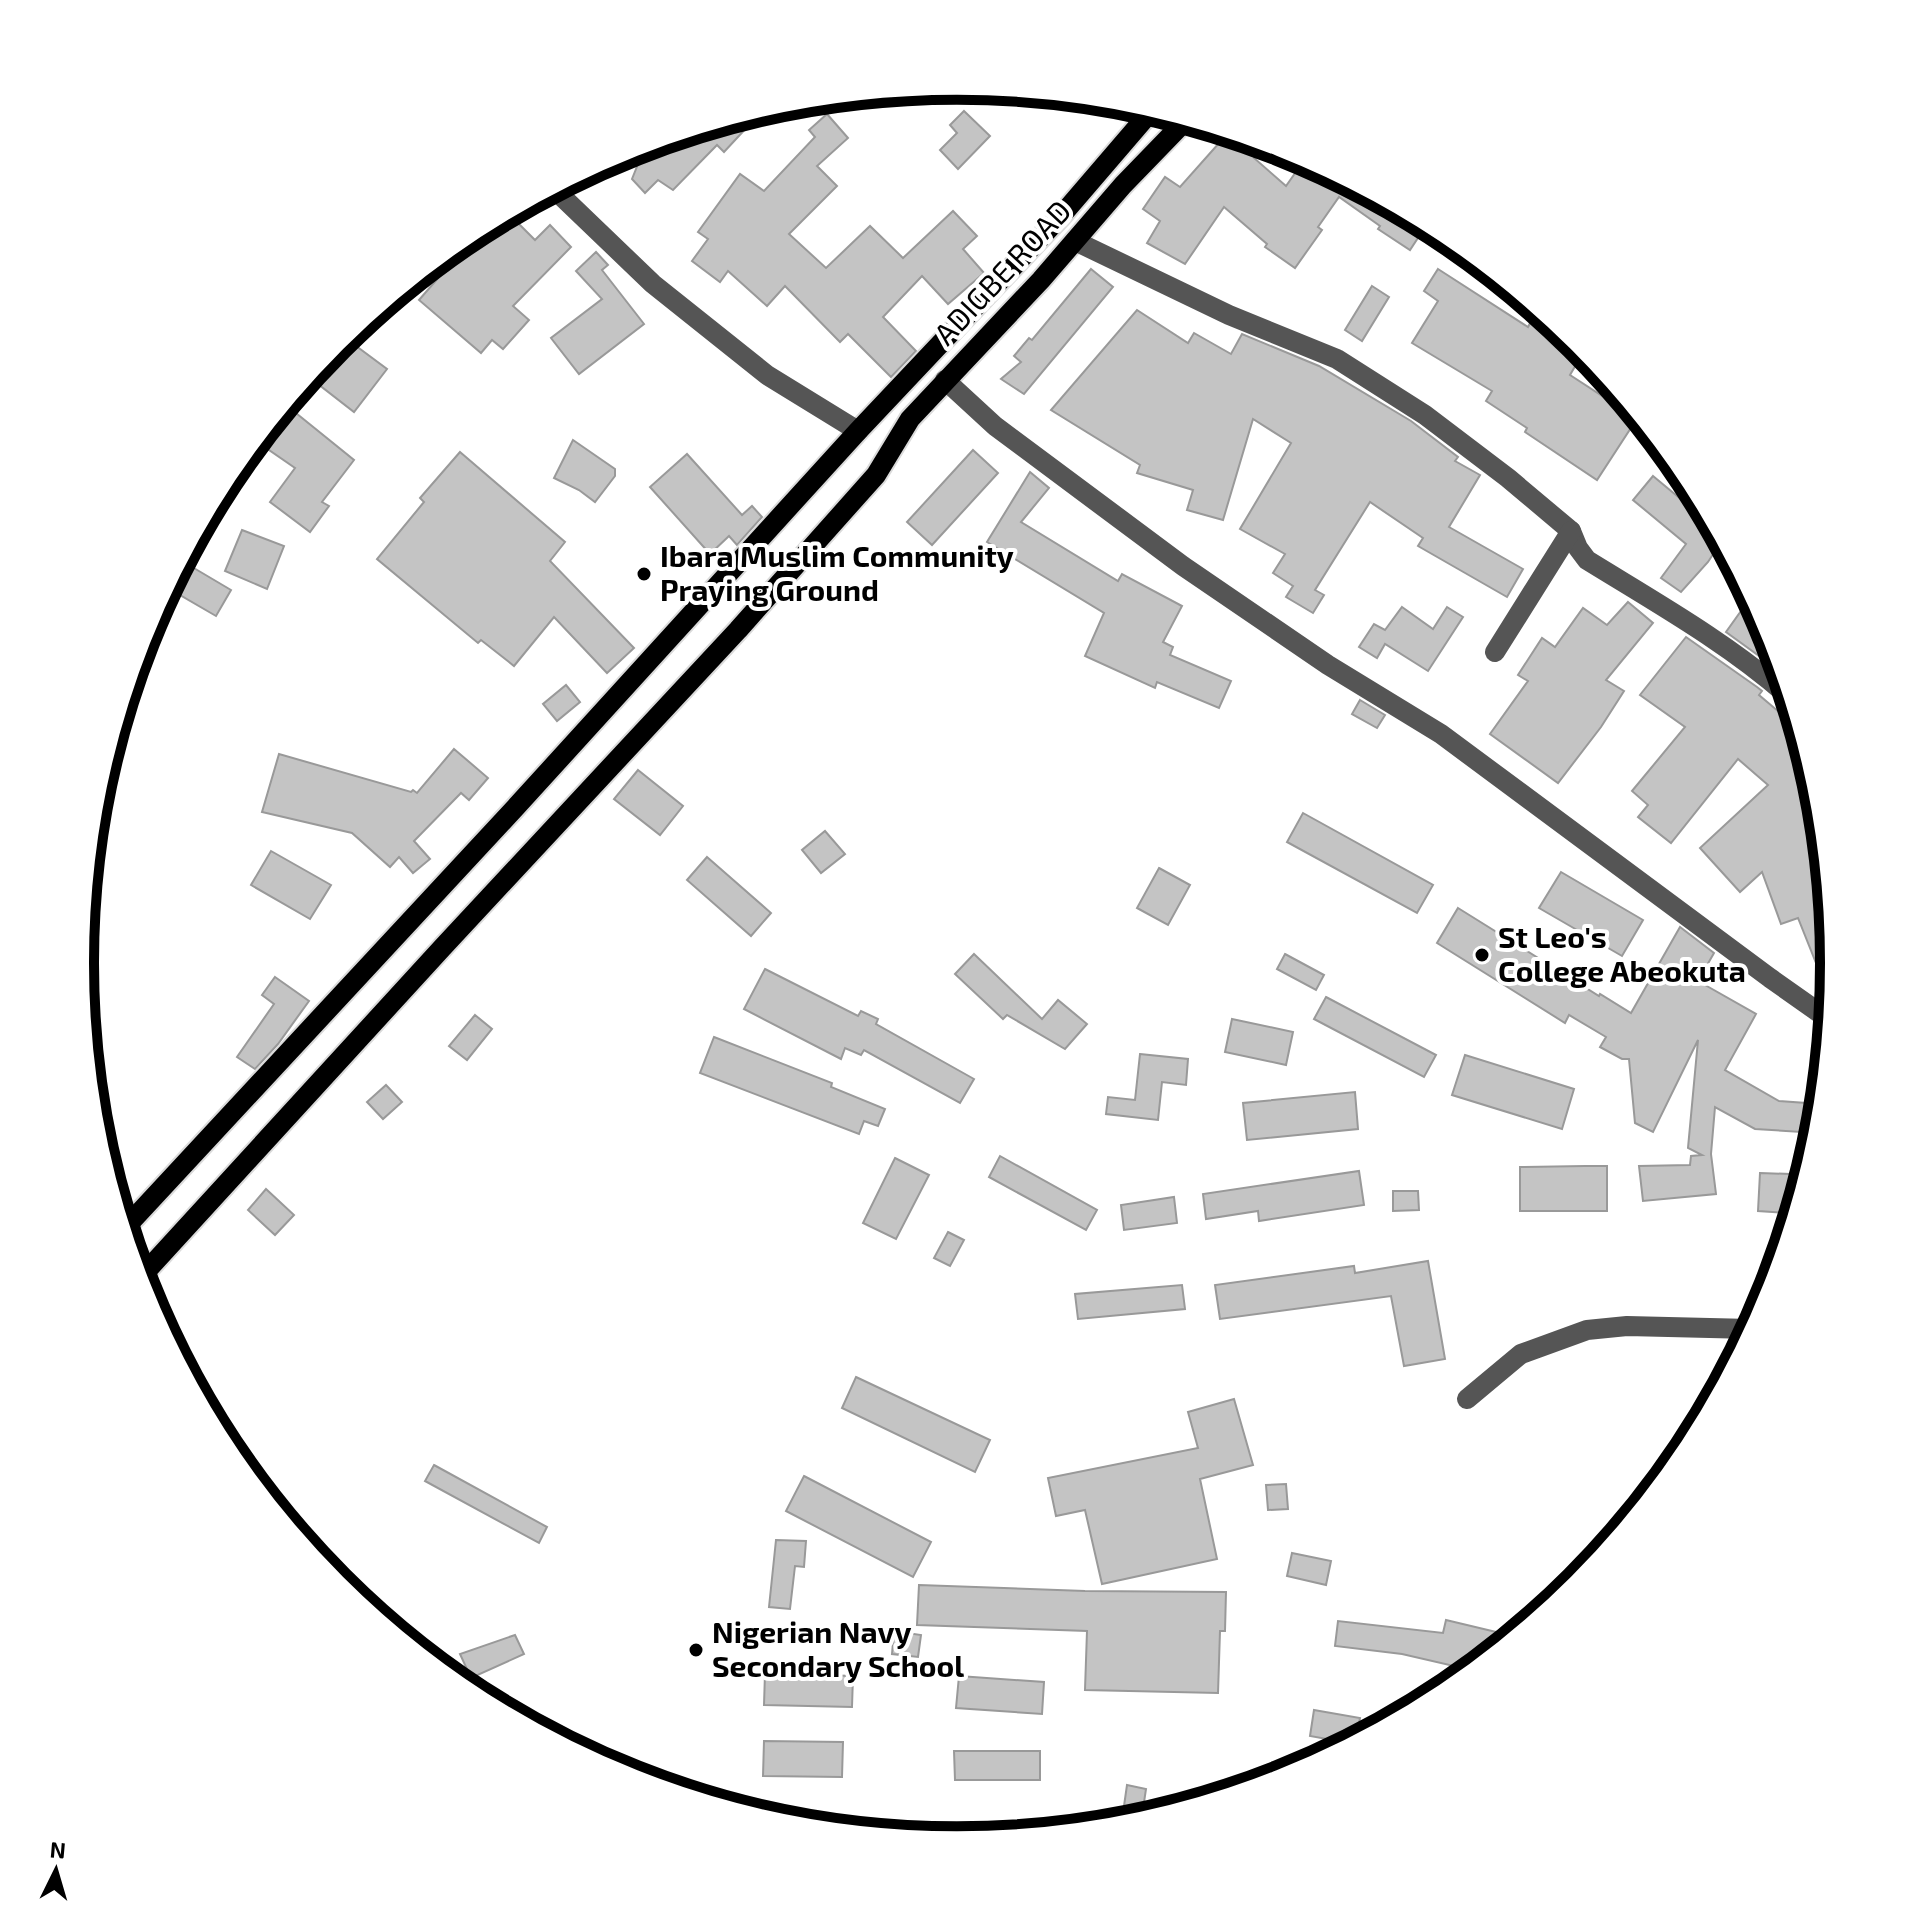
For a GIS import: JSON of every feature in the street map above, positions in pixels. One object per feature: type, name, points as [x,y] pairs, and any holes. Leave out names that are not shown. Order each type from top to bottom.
[{"type":"main road","points":[[133,1219],[515,808],[858,431],[1061,216],[1143,121]]},
{"type":"main road","name":"ADIGBE ROAD","points":[[150,1267],[738,630],[876,475],[910,419],[1178,129]]},
{"type":"street","points":[[562,196],[653,284],[767,375],[858,431]]},
{"type":"street","points":[[1075,241],[1229,315],[1337,359],[1425,415],[1508,478],[1571,531],[1587,560],[1692,625],[1773,683]]},
{"type":"street","points":[[945,380],[995,426],[1183,566],[1328,665],[1441,734],[1818,1012]]},
{"type":"street","points":[[1495,652],[1571,531]]},
{"type":"street","points":[[1467,1399],[1521,1354],[1587,1330],[1627,1326],[1738,1329]]},
{"type":"building","points":[[964,111],[990,136],[958,169],[940,150],[957,133],[950,125]]},
{"type":"building","points":[[827,114],[848,138],[817,166],[837,186],[789,234],[826,268],[870,226],[903,258],[953,211],[977,236],[963,249],[984,273],[948,304],[922,276],[883,317],[916,351],[891,377],[848,334],[840,342],[785,286],[767,306],[728,271],[720,282],[692,261],[708,239],[698,232],[740,174],[764,191],[815,137],[809,130]]},
{"type":"building","points":[[748,126],[724,152],[717,145],[673,190],[658,180],[645,193],[632,179],[639,161]]},
{"type":"building","points":[[1220,142],[1257,155],[1254,158],[1286,186],[1297,170],[1339,189],[1420,235],[1410,250],[1339,197],[1318,227],[1322,230],[1295,268],[1265,247],[1267,244],[1224,207],[1185,264],[1147,243],[1160,221],[1143,209],[1165,177],[1180,187]]},
{"type":"building","points":[[517,222],[535,240],[550,225],[571,247],[513,306],[529,320],[503,349],[492,340],[481,353],[419,300],[449,266]]},
{"type":"building","points":[[596,252],[608,265],[602,270],[644,324],[579,374],[551,338],[602,299],[576,271]]},
{"type":"building","points":[[1091,269],[1113,287],[1024,394],[1001,379],[1021,362],[1014,356],[1029,338],[1032,340]]},
{"type":"building","points":[[1438,269],[1528,327],[1532,320],[1577,363],[1570,375],[1604,397],[1606,394],[1632,426],[1597,480],[1525,432],[1527,428],[1486,401],[1492,391],[1412,343],[1438,301],[1424,291]]},
{"type":"building","points":[[1372,286],[1389,297],[1362,341],[1345,330]]},
{"type":"building","points":[[1137,310],[1188,343],[1194,333],[1231,354],[1242,334],[1319,366],[1411,421],[1458,457],[1455,461],[1480,475],[1449,527],[1523,569],[1507,597],[1418,546],[1423,538],[1370,502],[1315,590],[1324,595],[1313,613],[1286,597],[1293,586],[1273,573],[1285,554],[1240,529],[1291,443],[1253,419],[1223,520],[1187,510],[1193,490],[1137,473],[1140,465],[1051,410]]},
{"type":"building","points":[[355,345],[387,369],[354,412],[318,384]]},
{"type":"building","points":[[294,411],[354,460],[322,502],[329,506],[310,532],[270,502],[295,468],[265,447]]},
{"type":"building","points":[[573,440],[615,469],[615,476],[595,502],[554,478]]},
{"type":"building","points":[[973,450],[998,473],[932,545],[907,522]]},
{"type":"building","points":[[460,452],[565,542],[550,561],[634,648],[607,673],[554,617],[514,666],[481,640],[478,643],[377,559],[424,502],[420,498]]},
{"type":"building","points":[[687,454],[742,515],[752,506],[762,517],[737,545],[729,536],[710,554],[650,487]]},
{"type":"building","points":[[1030,472],[1049,488],[1021,522],[1118,581],[1122,574],[1182,606],[1163,642],[1173,647],[1170,655],[1231,681],[1219,708],[1157,682],[1155,688],[1085,656],[1104,613],[987,542]]},
{"type":"building","points":[[1653,476],[1687,505],[1715,552],[1681,592],[1661,578],[1686,544],[1633,500]]},
{"type":"building","points":[[242,530],[284,546],[267,589],[225,571]]},
{"type":"building","points":[[191,566],[231,590],[216,616],[177,594]]},
{"type":"building","points":[[1628,602],[1653,623],[1606,680],[1624,691],[1558,783],[1490,734],[1528,681],[1518,675],[1542,638],[1555,647],[1583,608],[1607,625]]},
{"type":"building","points":[[1402,607],[1433,629],[1447,607],[1463,617],[1428,671],[1385,644],[1377,658],[1359,647],[1374,624],[1385,630]]},
{"type":"building","points":[[1743,608],[1764,659],[1726,632]]},
{"type":"building","points":[[1686,637],[1762,691],[1759,695],[1783,716],[1813,850],[1820,972],[1798,918],[1781,924],[1762,872],[1740,892],[1700,848],[1768,785],[1738,759],[1671,843],[1638,817],[1648,805],[1632,791],[1685,727],[1640,695]]},
{"type":"building","points":[[566,685],[580,702],[557,721],[543,704]]},
{"type":"building","points":[[1360,700],[1385,715],[1377,728],[1352,714]]},
{"type":"building","points":[[454,749],[488,778],[469,800],[461,793],[414,841],[430,859],[413,873],[399,857],[390,867],[352,833],[262,812],[279,754],[417,793]]},
{"type":"building","points":[[638,770],[683,806],[660,835],[614,799]]},
{"type":"building","points":[[1303,813],[1433,885],[1417,913],[1287,842]]},
{"type":"building","points":[[825,831],[845,854],[821,873],[802,850]]},
{"type":"building","points":[[271,851],[331,885],[310,919],[251,885]]},
{"type":"building","points":[[707,857],[771,913],[751,936],[687,880]]},
{"type":"building","points":[[1159,868],[1190,885],[1168,925],[1137,908]]},
{"type":"building","points":[[1561,872],[1643,920],[1622,956],[1539,908]]},
{"type":"building","points":[[1458,908],[1631,1013],[1680,927],[1714,953],[1698,981],[1756,1014],[1725,1070],[1779,1101],[1808,1103],[1803,1132],[1755,1129],[1715,1107],[1711,1154],[1716,1194],[1643,1201],[1639,1166],[1690,1165],[1691,1156],[1702,1155],[1688,1148],[1698,1040],[1653,1132],[1635,1123],[1629,1059],[1622,1059],[1600,1047],[1606,1037],[1569,1015],[1565,1023],[1437,943]]},
{"type":"building","points":[[974,954],[1042,1019],[1058,1000],[1087,1024],[1065,1049],[1007,1015],[1003,1019],[955,974]]},
{"type":"building","points":[[1285,954],[1324,975],[1316,990],[1277,969]]},
{"type":"building","points":[[765,969],[858,1016],[861,1011],[878,1019],[876,1024],[974,1079],[960,1103],[864,1050],[861,1055],[845,1048],[841,1059],[744,1009]]},
{"type":"building","points":[[275,977],[309,1001],[278,1044],[255,1069],[237,1057],[274,1004],[262,995]]},
{"type":"building","points":[[1326,997],[1436,1055],[1424,1077],[1314,1019]]},
{"type":"building","points":[[475,1015],[492,1029],[467,1060],[449,1046]]},
{"type":"building","points":[[1232,1019],[1293,1032],[1286,1065],[1225,1052]]},
{"type":"building","points":[[714,1037],[832,1083],[831,1087],[885,1109],[878,1126],[864,1121],[859,1134],[700,1073]]},
{"type":"building","points":[[1140,1054],[1188,1059],[1186,1085],[1162,1082],[1158,1120],[1106,1114],[1108,1097],[1135,1100]]},
{"type":"building","points":[[1465,1055],[1574,1089],[1562,1129],[1452,1095]]},
{"type":"building","points":[[386,1085],[402,1102],[383,1119],[367,1102]]},
{"type":"building","points":[[1355,1092],[1358,1129],[1247,1140],[1243,1103]]},
{"type":"building","points":[[1000,1156],[1097,1210],[1086,1230],[989,1177]]},
{"type":"building","points":[[895,1158],[929,1175],[896,1239],[863,1223]]},
{"type":"building","points":[[1607,1166],[1607,1211],[1520,1211],[1520,1167]]},
{"type":"building","points":[[1359,1171],[1364,1205],[1259,1221],[1258,1211],[1206,1219],[1203,1194]]},
{"type":"building","points":[[1760,1173],[1790,1174],[1790,1191],[1783,1213],[1758,1211]]},
{"type":"building","points":[[266,1189],[294,1215],[275,1235],[248,1210]]},
{"type":"building","points":[[1393,1191],[1418,1191],[1419,1210],[1393,1211]]},
{"type":"building","points":[[1174,1197],[1177,1223],[1124,1230],[1121,1205]]},
{"type":"building","points":[[948,1232],[964,1240],[950,1266],[934,1258]]},
{"type":"building","points":[[1428,1261],[1445,1359],[1404,1366],[1391,1296],[1220,1319],[1215,1285],[1354,1266],[1355,1273]]},
{"type":"building","points":[[1182,1285],[1185,1309],[1078,1319],[1075,1294]]},
{"type":"building","points":[[856,1377],[990,1440],[975,1472],[842,1408]]},
{"type":"building","points":[[1234,1399],[1253,1465],[1200,1479],[1217,1559],[1102,1584],[1085,1510],[1056,1516],[1048,1478],[1198,1448],[1188,1412]]},
{"type":"building","points":[[434,1465],[547,1527],[539,1543],[425,1481]]},
{"type":"building","points":[[804,1476],[931,1542],[913,1577],[786,1511]]},
{"type":"building","points":[[1286,1484],[1288,1509],[1268,1510],[1266,1485]]},
{"type":"building","points":[[776,1540],[806,1541],[804,1567],[795,1566],[790,1609],[769,1607]]},
{"type":"building","points":[[1292,1553],[1331,1561],[1326,1585],[1287,1576]]},
{"type":"building","points":[[919,1585],[1226,1592],[1225,1631],[1220,1631],[1218,1693],[1085,1690],[1087,1631],[917,1625]]},
{"type":"building","points":[[1446,1620],[1500,1633],[1456,1667],[1402,1654],[1335,1646],[1338,1621],[1443,1633]]},
{"type":"building","points":[[894,1631],[921,1635],[918,1657],[892,1654]]},
{"type":"building","points":[[515,1635],[524,1654],[473,1677],[460,1654]]},
{"type":"building","points":[[765,1673],[853,1676],[852,1707],[764,1705]]},
{"type":"building","points":[[959,1676],[1044,1682],[1042,1714],[956,1708]]},
{"type":"building","points":[[1314,1710],[1360,1718],[1358,1726],[1332,1740],[1310,1736]]},
{"type":"building","points":[[764,1741],[843,1742],[842,1777],[763,1776]]},
{"type":"building","points":[[954,1751],[1040,1751],[1040,1780],[955,1780]]},
{"type":"building","points":[[1127,1785],[1146,1789],[1144,1805],[1124,1806]]},
{"type":"place","name":"Ibara Muslim Community Praying Ground","points":[[644,574]]},
{"type":"place","name":"St Leo's College Abeokuta","points":[[1482,955]]},
{"type":"place","name":"Nigerian Navy Secondary School","points":[[696,1650]]}]
